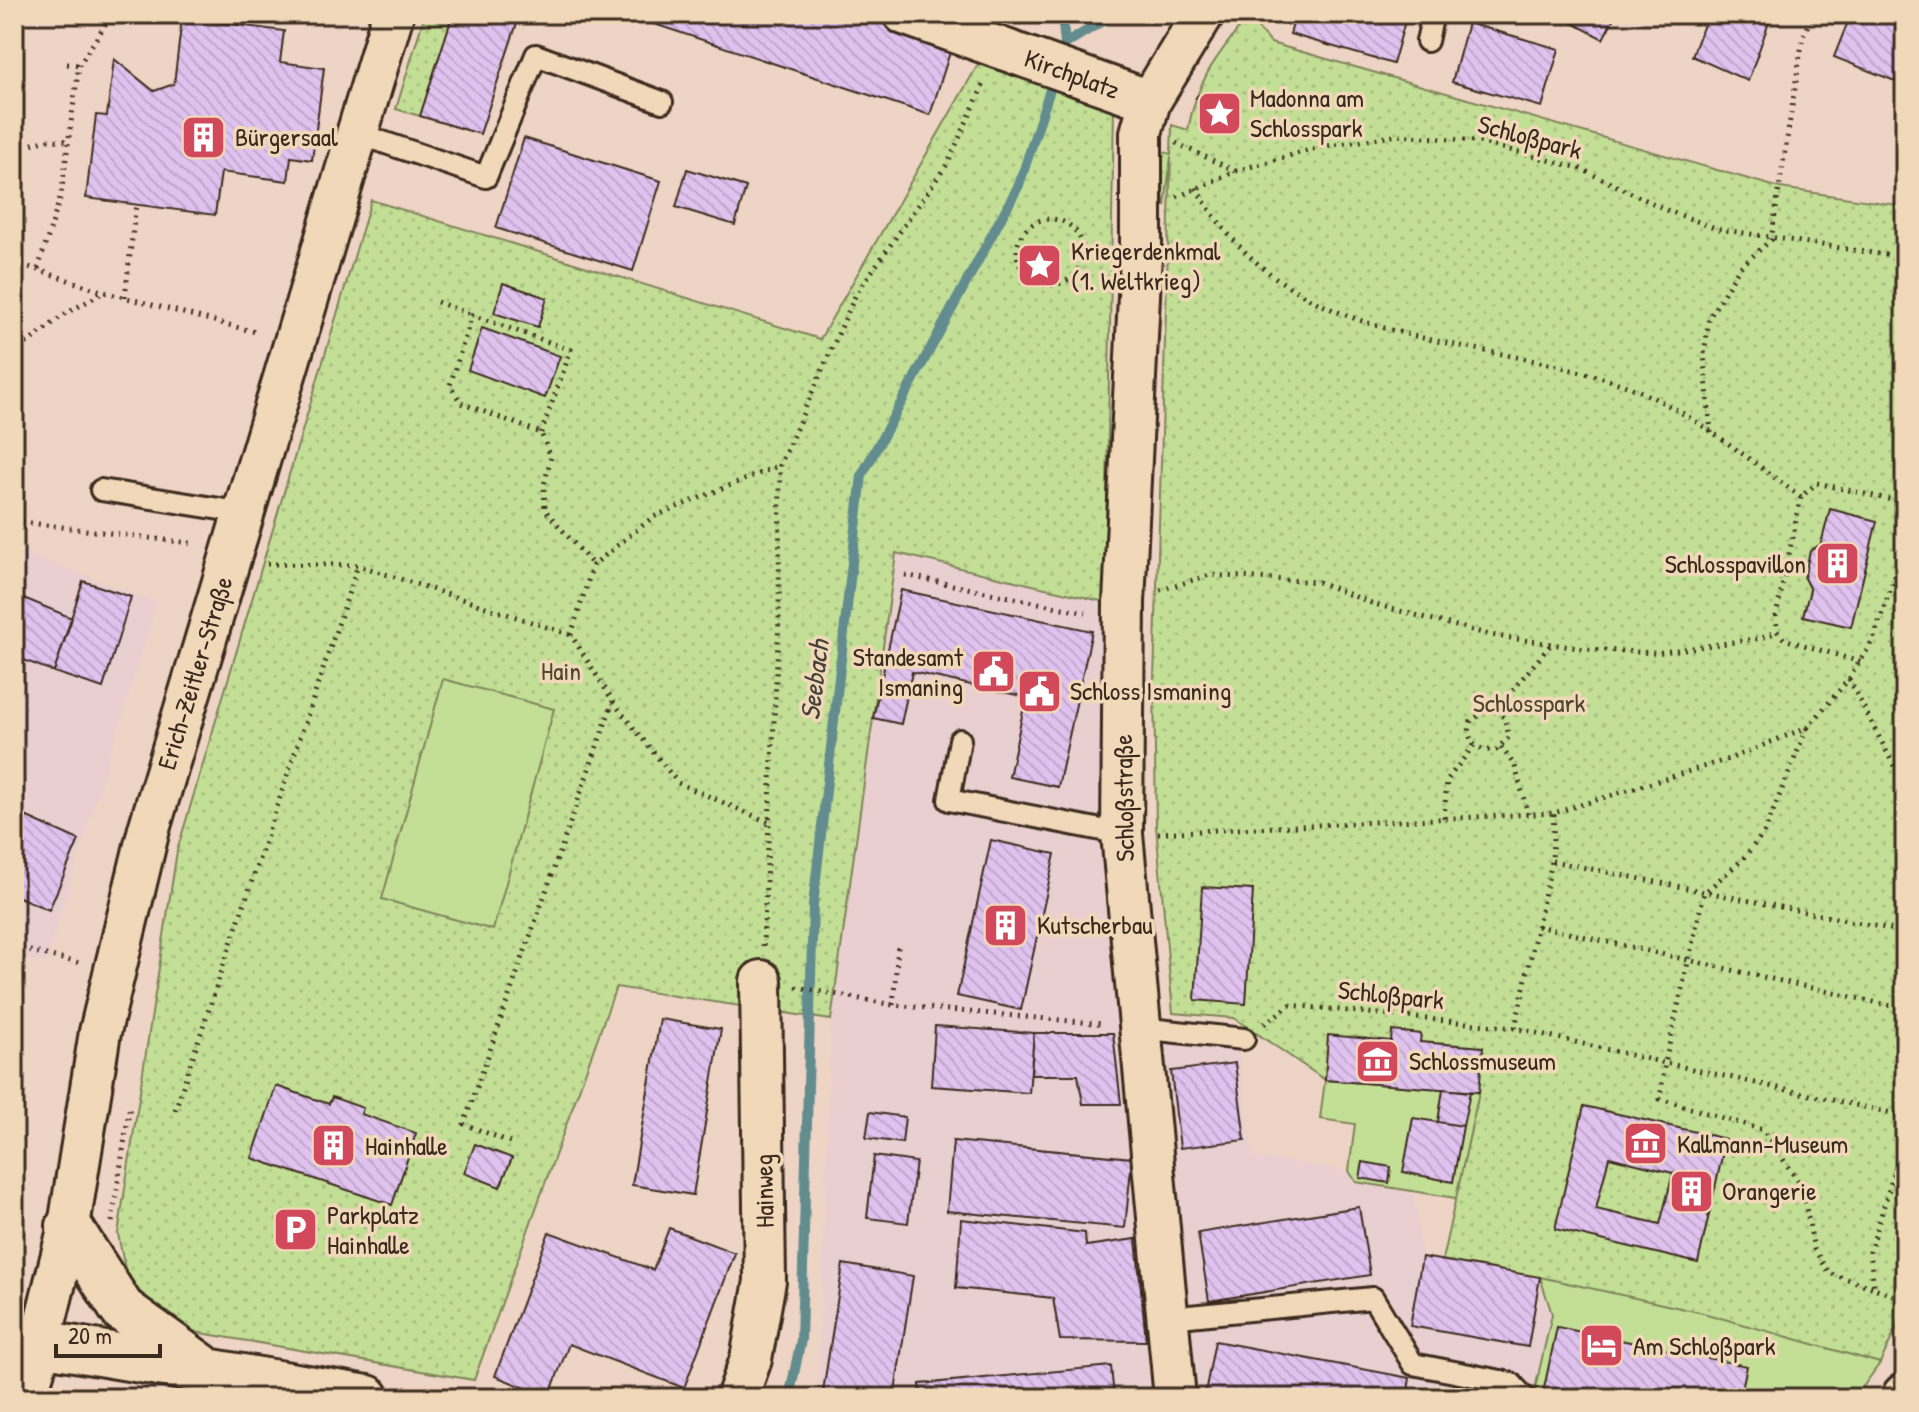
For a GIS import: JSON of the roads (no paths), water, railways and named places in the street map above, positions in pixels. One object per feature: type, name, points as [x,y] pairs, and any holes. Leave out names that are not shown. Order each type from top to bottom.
[{"type":"main road","points":[[69,1226],[122,1309],[210,1372]]},
{"type":"main road","points":[[23,1398],[27,1339],[367,1398]]},
{"type":"street","name":"Erich-Zeitler-Straße","points":[[27,1339],[69,1226],[100,1032],[149,829],[393,14]]},
{"type":"street","name":"Kirchplatz","points":[[904,14],[1007,50],[1135,108]]},
{"type":"street","points":[[1135,108],[1203,14]]},
{"type":"street","name":"Schloßstraße","points":[[1135,108],[1141,200],[1124,602],[1122,834],[1175,1398]]},
{"type":"street","name":"Hainweg","points":[[737,1398],[751,1359],[765,1281],[779,984]]},
{"type":"lane","points":[[1427,41],[1433,14]]},
{"type":"lane","points":[[359,134],[486,177],[536,55],[662,102]]},
{"type":"lane","points":[[101,490],[245,513]]},
{"type":"lane","points":[[960,740],[949,800],[1122,834]]},
{"type":"lane","points":[[1139,1028],[1244,1039]]},
{"type":"lane","points":[[1169,1318],[1373,1298],[1413,1364],[1511,1383],[1525,1398]]},
{"type":"waterway","name":"Seebach","points":[[1060,59],[1065,44],[1062,14]]},
{"type":"waterway","points":[[1065,44],[1114,14]]},
{"type":"waterway","name":"Seebach","points":[[789,1398],[801,1340],[813,905],[862,475],[1019,185],[1055,74]]},
{"type":"place","name":"Madonna am Schlosspark","points":[[1219,113]]},
{"type":"place","name":"Bürgersaal","points":[[204,137]]},
{"type":"place","name":"Kriegerdenkmal (1. Weltkrieg)","points":[[1040,266]]},
{"type":"place","name":"Schlosspavillon","points":[[1837,564]]},
{"type":"place","name":"Standesamt Ismaning","points":[[994,672]]},
{"type":"place","name":"Schloss Ismaning","points":[[1039,691]]},
{"type":"place","name":"Kutscherbau","points":[[1006,925]]},
{"type":"place","name":"Schlossmuseum","points":[[1378,1061]]},
{"type":"place","name":"Kallmann-Museum","points":[[1646,1144]]},
{"type":"place","name":"Hainhalle","points":[[334,1146]]},
{"type":"place","name":"Orangerie","points":[[1691,1191]]},
{"type":"place","name":"Parkplatz Hainhalle","points":[[296,1230]]},
{"type":"place","name":"Am Schloßpark","points":[[1602,1346]]},
{"type":"park label","name":"Hain","points":[[561,671]]},
{"type":"park label","name":"Schlosspark","points":[[1529,703]]}]
